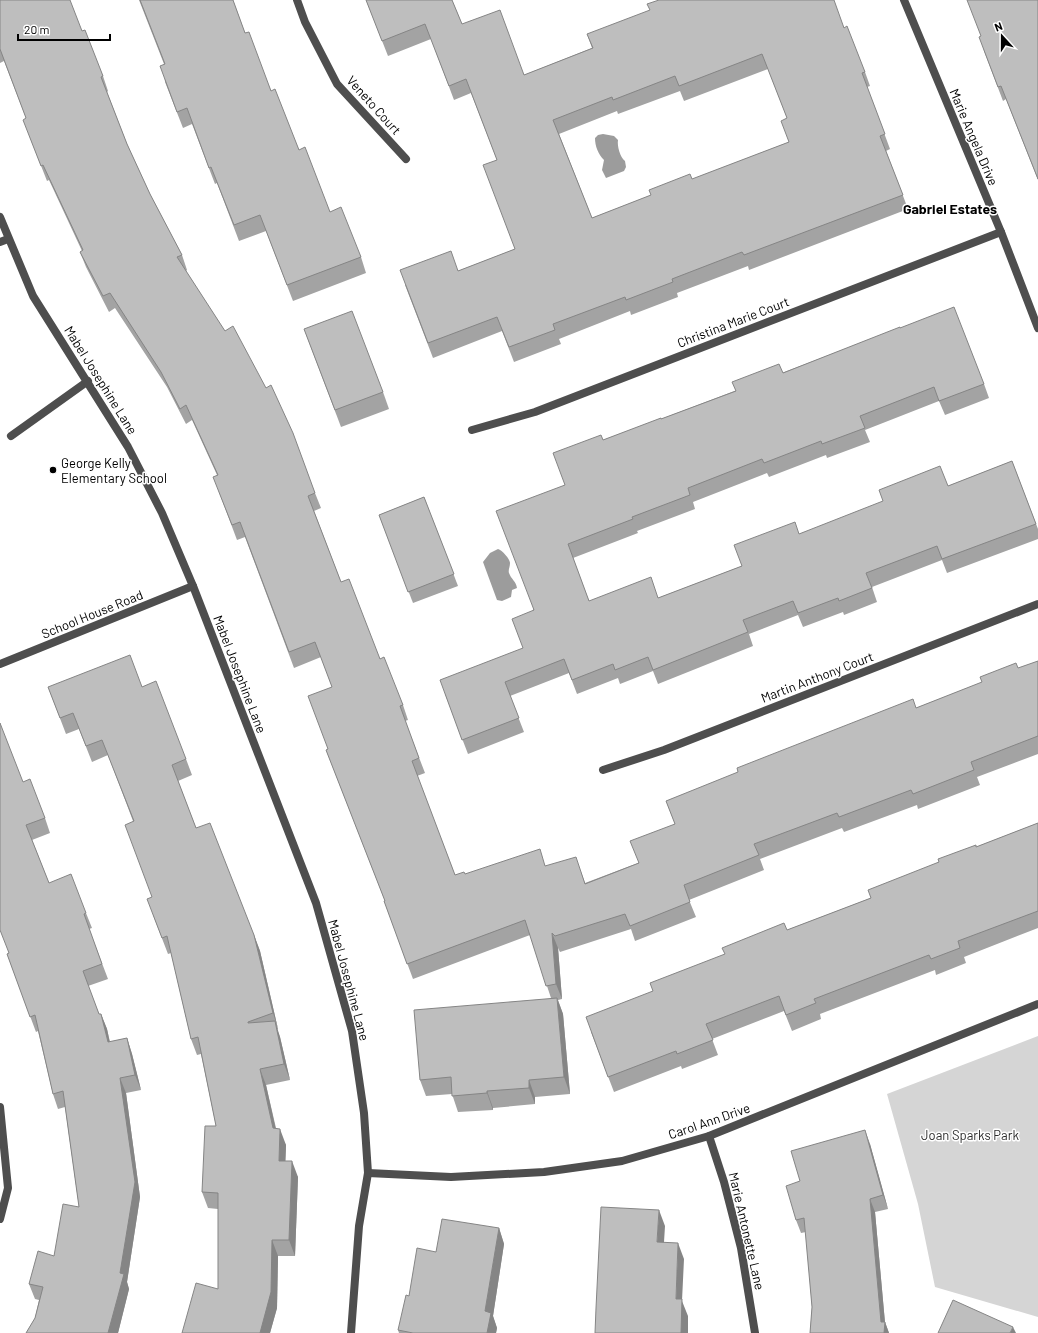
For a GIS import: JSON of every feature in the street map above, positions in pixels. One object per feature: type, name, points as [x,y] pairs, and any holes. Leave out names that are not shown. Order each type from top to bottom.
[{"type":"street","name":"Veneto Court","points":[[297,0],[305,22],[337,84],[406,159]]},
{"type":"street","name":"Marie Angela Drive","points":[[904,0],[1001,232],[1038,328]]},
{"type":"street","name":"Mabel Josephine Lane","points":[[0,217],[33,296],[88,381],[128,447],[162,513],[194,586],[316,903],[352,1031],[364,1113],[368,1173],[359,1226],[351,1333]]},
{"type":"street","name":"Christina Marie Court","points":[[472,430],[534,412],[1001,232]]},
{"type":"street","points":[[0,242],[8,239]]},
{"type":"street","points":[[11,436],[88,381]]},
{"type":"street","name":"School House Road","points":[[0,664],[194,586]]},
{"type":"street","name":"Martin Anthony Court","points":[[604,770],[664,750],[1038,604]]},
{"type":"street","name":"Carol Ann Drive","points":[[368,1173],[451,1177],[544,1172],[622,1161],[709,1136],[1038,1004]]},
{"type":"street","points":[[0,1107],[8,1188],[0,1219]]},
{"type":"street","name":"Marie Antonette Lane","points":[[709,1136],[724,1182],[741,1248],[755,1333]]},
{"type":"green space","name":"Joan Sparks Park","points":[[1038,1036],[1038,1317],[935,1287],[918,1204],[887,1094]]},
{"type":"shaded area","points":[[603,134],[614,136],[618,140],[619,151],[625,161],[626,167],[624,171],[606,178],[602,170],[604,160],[596,147],[595,141],[595,138],[598,135]]},
{"type":"shaded area","points":[[498,549],[509,559],[509,573],[517,588],[512,590],[511,597],[502,601],[497,600],[483,562],[490,553]]},
{"type":"building","points":[[0,0],[70,0],[82,31],[85,30],[103,76],[101,77],[127,144],[150,194],[182,255],[177,257],[225,331],[233,326],[266,388],[271,385],[293,433],[315,493],[308,496],[341,582],[349,579],[380,659],[384,657],[403,705],[400,706],[419,758],[412,761],[455,875],[464,872],[465,874],[540,849],[545,866],[576,857],[585,884],[639,863],[630,841],[675,824],[666,801],[738,772],[737,768],[913,699],[916,708],[982,682],[980,677],[1016,663],[1018,668],[1038,661],[1038,736],[971,762],[974,770],[913,794],[911,790],[839,817],[837,813],[754,844],[759,855],[684,885],[690,902],[630,926],[625,914],[555,936],[552,933],[556,984],[546,986],[525,920],[407,964],[385,901],[326,750],[328,749],[308,696],[332,687],[315,642],[289,652],[240,522],[232,525],[213,477],[218,475],[186,405],[180,409],[161,372],[110,293],[103,296],[80,252],[83,250],[43,165],[41,166],[23,120],[26,118],[0,49]]},
{"type":"building","points":[[140,0],[233,0],[245,33],[249,32],[271,91],[275,89],[299,150],[305,147],[330,212],[341,207],[361,257],[287,285],[260,215],[234,225],[211,167],[209,168],[187,108],[177,112],[160,66],[165,64]]},
{"type":"building","points":[[366,0],[452,0],[462,24],[500,10],[524,75],[593,48],[587,34],[650,10],[647,4],[659,0],[834,0],[844,28],[847,26],[865,72],[862,73],[885,134],[880,136],[903,195],[744,255],[742,252],[672,279],[673,282],[626,300],[625,297],[553,324],[555,330],[509,347],[497,317],[428,343],[400,270],[451,251],[458,271],[515,249],[483,165],[497,160],[466,79],[449,86],[425,24],[382,41]],"holes":[[[762,54],[787,118],[781,121],[789,142],[692,179],[690,174],[649,190],[651,195],[592,218],[553,120],[612,97],[613,100],[675,76],[679,86]]]},
{"type":"building","points":[[967,0],[1038,0],[1038,179],[1001,86],[998,87]]},
{"type":"building","points":[[954,307],[984,384],[939,401],[934,387],[860,416],[865,428],[822,444],[821,441],[764,463],[762,459],[688,488],[690,495],[632,517],[633,519],[568,544],[589,601],[651,577],[658,598],[742,566],[734,545],[795,522],[799,534],[883,501],[879,490],[940,466],[948,486],[1012,461],[1036,524],[942,559],[937,546],[866,573],[872,588],[839,601],[838,598],[798,613],[793,601],[743,620],[748,632],[653,670],[648,657],[615,670],[613,664],[572,680],[564,659],[505,682],[519,718],[462,740],[440,680],[523,648],[512,619],[534,610],[496,511],[565,485],[553,453],[601,435],[603,440],[736,391],[732,382],[779,364],[783,373]]},
{"type":"building","points":[[352,311],[383,392],[335,410],[304,329]]},
{"type":"building","points":[[424,497],[454,574],[408,592],[379,515]]},
{"type":"building","points":[[130,655],[142,687],[156,681],[186,759],[172,765],[196,828],[210,823],[254,935],[273,1013],[248,1023],[275,1021],[284,1064],[260,1069],[273,1128],[280,1129],[279,1161],[292,1161],[289,1240],[272,1240],[271,1292],[260,1333],[182,1333],[196,1283],[218,1289],[218,1193],[202,1192],[205,1126],[216,1126],[198,1037],[191,1039],[167,936],[162,938],[147,899],[152,897],[125,825],[134,821],[102,740],[86,746],[73,713],[60,718],[48,687]]},
{"type":"building","points":[[0,723],[23,782],[30,779],[45,818],[26,825],[49,883],[71,874],[86,913],[84,914],[102,964],[83,971],[99,1014],[101,1014],[108,1042],[127,1038],[135,1075],[120,1078],[135,1182],[120,1273],[124,1274],[108,1333],[26,1333],[35,1318],[43,1287],[29,1284],[38,1251],[54,1256],[63,1204],[79,1207],[63,1091],[53,1094],[35,1015],[30,1017],[7,954],[9,953],[0,930]]},
{"type":"building","points":[[1038,823],[1038,911],[958,941],[960,948],[931,959],[929,955],[814,999],[816,1003],[786,1015],[779,996],[706,1024],[713,1040],[677,1054],[676,1051],[608,1077],[586,1017],[653,991],[650,983],[725,954],[722,948],[784,923],[787,930],[871,898],[868,890],[939,862],[938,859],[976,845],[976,847]]},
{"type":"building","points":[[557,998],[564,1077],[529,1080],[529,1088],[487,1091],[487,1093],[452,1096],[451,1077],[420,1080],[414,1010]]},
{"type":"building","points":[[865,1130],[883,1195],[870,1199],[881,1322],[885,1322],[884,1333],[810,1333],[812,1307],[804,1218],[796,1220],[786,1186],[800,1181],[791,1151]]},
{"type":"building","points":[[601,1207],[659,1210],[657,1242],[678,1243],[676,1299],[682,1299],[681,1333],[595,1333]]},
{"type":"building","points":[[442,1219],[499,1228],[485,1311],[491,1313],[487,1333],[413,1333],[398,1330],[406,1295],[409,1296],[417,1248],[436,1252]]},
{"type":"building","points":[[953,1300],[1013,1327],[1010,1333],[938,1333]]},
{"type":"place","name":"George Kelly Elementary School","points":[[53,470]]},
{"type":"district","name":"Gabriel Estates","points":[[950,208]]}]
